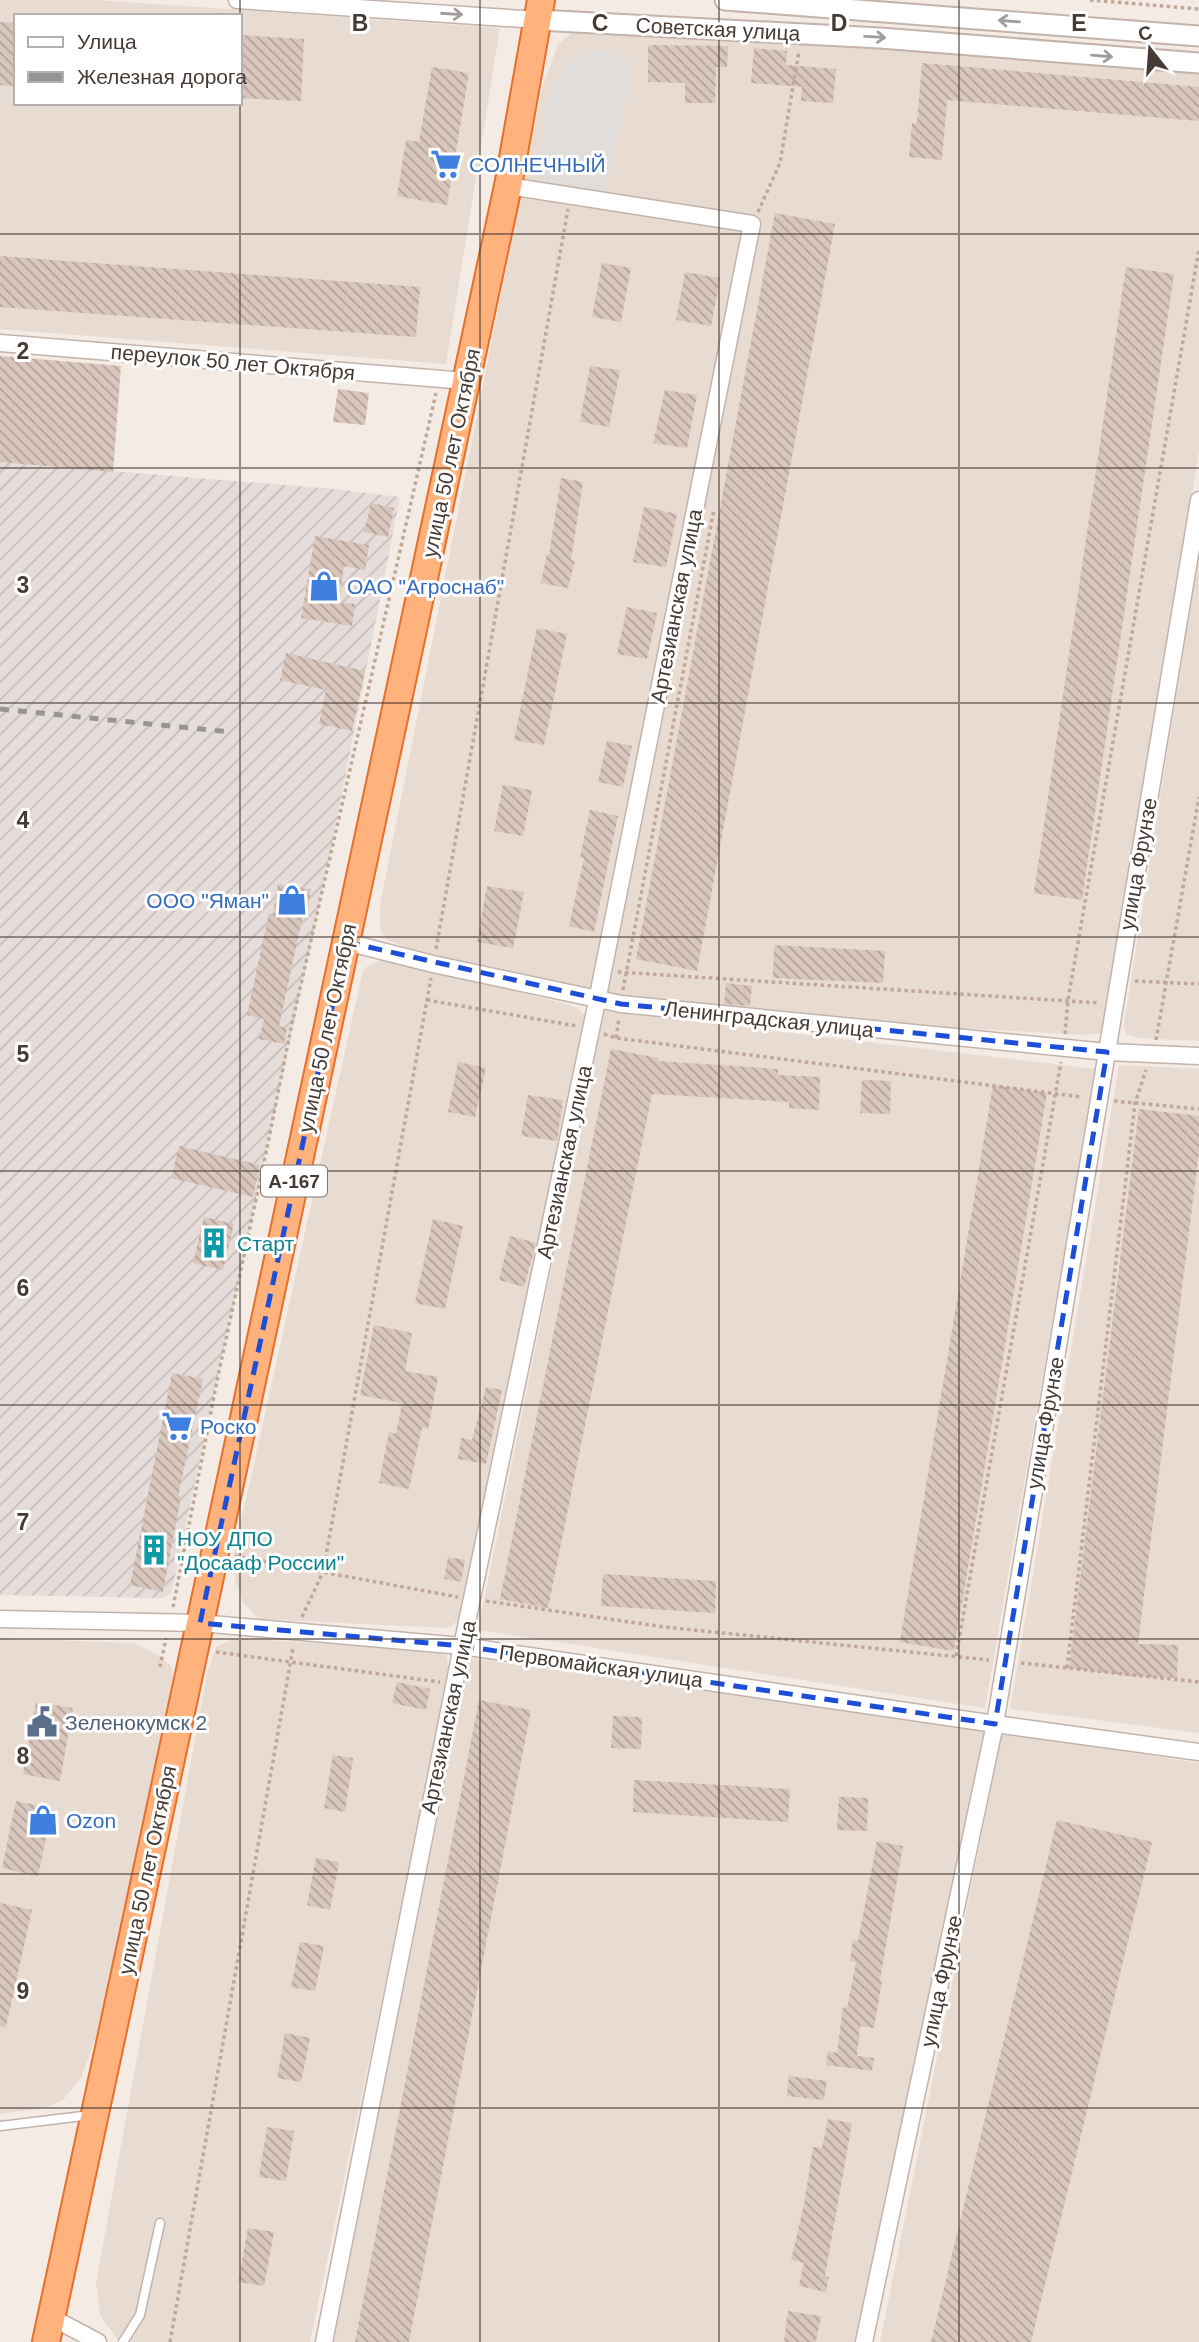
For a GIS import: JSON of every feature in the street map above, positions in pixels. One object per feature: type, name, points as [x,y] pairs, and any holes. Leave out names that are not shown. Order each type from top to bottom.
[{"type":"highway","name":"улица 50 лет Октября","points":[[48,2330],[508,186],[539,10]]},
{"type":"street","name":"Советская улица","points":[[237,0],[539,10],[801,34],[1199,63]]},
{"type":"street","name":"Советская улица","points":[[725,0],[1199,37]]},
{"type":"street","points":[[508,186],[752,224]]},
{"type":"street","name":"Артезианская улица","points":[[324,2342],[454,1684],[597,1001],[752,224]]},
{"type":"street","name":"переулок 50 лет Октября","points":[[0,343],[466,381]]},
{"type":"street","name":"улица Фрунзе","points":[[864,2342],[995,1724],[1199,500]]},
{"type":"street","name":"Ленинградская улица","points":[[346,942],[597,1001],[1063,1048],[1199,1056]]},
{"type":"street","name":"Первомайская улица","points":[[0,1619],[200,1623],[462,1646],[1199,1752]]},
{"type":"street","points":[[48,2330],[98,2342]]},
{"type":"lane","points":[[0,2126],[94,2115]]},
{"type":"lane","points":[[123,2342],[140,2315],[160,2223]]},
{"type":"path","points":[[1090,0],[1199,9]]},
{"type":"path","points":[[752,224],[780,163],[801,34]]},
{"type":"path","points":[[170,2342],[296,1631],[323,1572],[570,196]]},
{"type":"path","points":[[956,1656],[1199,249]]},
{"type":"path","points":[[160,1667],[216,1381],[268,1148],[291,1028],[439,379]]},
{"type":"path","points":[[716,499],[616,1038],[1099,1100],[1199,1109]]},
{"type":"path","points":[[1067,1668],[1135,1103],[1156,1039],[1199,797]]},
{"type":"path","points":[[603,970],[1115,1004]]},
{"type":"path","points":[[1119,980],[1199,984]]},
{"type":"path","points":[[427,1000],[575,1025]]},
{"type":"path","points":[[184,1549],[473,1599],[664,1627],[1199,1682]]},
{"type":"path","points":[[165,1645],[454,1684]]},
{"type":"highlighted area","points":[[346,942],[621,1004],[1107,1052],[995,1724],[462,1646],[200,1623]]},
{"type":"shaded area","points":[[0,0],[96,0],[500,28],[446,364],[0,329]]},
{"type":"shaded area","points":[[585,29],[1199,69],[1199,451],[1109,1020],[1104,1033],[1082,1035],[853,1022],[593,993],[415,950],[387,940],[380,929],[380,905],[542,88],[558,44],[572,33]]},
{"type":"shaded area","points":[[605,49],[628,62],[629,88],[605,193],[539,181],[545,108],[552,87],[565,67],[584,52]]},
{"type":"shaded area","points":[[0,462],[335,489],[400,497],[328,864],[171,1594],[163,1598],[0,1595]]},
{"type":"shaded area","points":[[1199,552],[1199,1041],[1140,1038],[1127,1035],[1124,1029],[1125,1018]]},
{"type":"shaded area","points":[[384,959],[567,1004],[579,1009],[590,1021],[460,1619],[448,1628],[258,1619],[243,1602],[236,1583],[233,1558],[363,970]]},
{"type":"shaded area","points":[[604,1011],[1096,1069],[985,1708],[478,1630]]},
{"type":"shaded area","points":[[1119,1065],[1199,1069],[1199,1733],[1010,1709]]},
{"type":"shaded area","points":[[0,1638],[133,1643],[157,1654],[172,1667],[173,1694],[96,2036],[81,2078],[62,2101],[44,2108],[0,2114]]},
{"type":"shaded area","points":[[235,1638],[433,1651],[446,1654],[450,1675],[310,2342],[119,2342],[100,2315],[96,2283],[207,1674],[216,1647]]},
{"type":"shaded area","points":[[470,1658],[992,1727],[861,2342],[333,2342]]},
{"type":"shaded area","points":[[1002,1733],[1199,1763],[1199,2342],[880,2342]]},
{"type":"building","points":[[0,22],[14,23],[14,86],[0,85]]},
{"type":"building","points":[[242,35],[304,39],[301,101],[242,98]]},
{"type":"building","points":[[648,45],[728,46],[727,67],[716,67],[715,103],[685,103],[685,83],[648,82]]},
{"type":"building","points":[[754,48],[787,51],[786,65],[836,69],[833,103],[801,101],[802,87],[751,83]]},
{"type":"building","points":[[922,63],[1199,87],[1199,121],[947,100],[942,160],[909,157],[912,123],[917,123]]},
{"type":"building","points":[[432,67],[469,73],[447,205],[397,196],[406,140],[419,142]]},
{"type":"building","points":[[775,213],[835,224],[697,971],[636,959]]},
{"type":"building","points":[[0,256],[420,287],[416,337],[0,307]]},
{"type":"building","points":[[602,263],[631,268],[621,322],[592,317]]},
{"type":"building","points":[[1126,267],[1174,274],[1082,900],[1034,893]]},
{"type":"building","points":[[685,272],[720,278],[711,326],[676,320]]},
{"type":"building","points":[[0,356],[121,366],[113,472],[0,462]]},
{"type":"building","points":[[590,366],[620,370],[609,427],[580,422]]},
{"type":"building","points":[[338,389],[369,393],[365,425],[333,422]]},
{"type":"building","points":[[665,390],[697,395],[687,448],[653,443]]},
{"type":"building","points":[[561,478],[583,482],[571,560],[575,561],[568,588],[541,583],[547,554],[549,555]]},
{"type":"building","points":[[371,503],[394,508],[388,537],[364,532]]},
{"type":"building","points":[[644,507],[677,514],[666,567],[633,562]]},
{"type":"building","name":"ОАО \"Агроснаб\"","points":[[315,536],[369,545],[365,570],[344,566],[339,602],[355,604],[352,626],[301,618]]},
{"type":"building","points":[[627,607],[657,613],[647,659],[617,654]]},
{"type":"building","points":[[537,628],[567,634],[544,745],[514,740]]},
{"type":"building","points":[[286,653],[365,671],[352,731],[319,724],[326,690],[280,680]]},
{"type":"building","points":[[607,741],[632,746],[623,787],[598,782]]},
{"type":"building","points":[[503,785],[532,790],[523,836],[494,831]]},
{"type":"building","points":[[590,810],[618,816],[594,932],[569,926],[584,858],[580,857]]},
{"type":"building","points":[[278,884],[311,889],[307,916],[303,915],[279,1026],[287,1028],[284,1044],[259,1039],[264,1019],[247,1015]]},
{"type":"building","points":[[487,886],[524,892],[513,948],[477,942]]},
{"type":"building","points":[[774,945],[885,951],[883,983],[773,978]]},
{"type":"building","points":[[726,983],[752,986],[750,1006],[724,1004]]},
{"type":"building","points":[[611,1049],[658,1058],[658,1061],[778,1069],[778,1075],[820,1077],[819,1110],[789,1108],[789,1102],[652,1094],[548,1608],[500,1599]]},
{"type":"building","points":[[458,1062],[486,1068],[475,1117],[448,1112]]},
{"type":"building","points":[[862,1080],[891,1081],[890,1114],[860,1113]]},
{"type":"building","points":[[993,1085],[1047,1093],[954,1651],[900,1642]]},
{"type":"building","points":[[528,1095],[563,1100],[557,1141],[521,1136]]},
{"type":"building","points":[[1139,1109],[1199,1116],[1199,1151],[1138,1644],[1178,1645],[1177,1678],[1131,1676],[1069,1668]]},
{"type":"building","points":[[179,1146],[260,1165],[253,1197],[171,1178]]},
{"type":"building","name":"Старт","points":[[204,1217],[234,1224],[223,1270],[193,1263]]},
{"type":"building","points":[[433,1219],[463,1226],[445,1309],[415,1303]]},
{"type":"building","points":[[510,1236],[536,1243],[524,1287],[499,1280]]},
{"type":"building","points":[[374,1325],[412,1333],[405,1371],[438,1377],[428,1429],[422,1427],[409,1489],[379,1483],[389,1432],[396,1434],[402,1403],[360,1395]]},
{"type":"building","points":[[172,1373],[203,1379],[178,1496],[181,1497],[163,1592],[130,1585]]},
{"type":"building","points":[[486,1387],[502,1390],[486,1464],[458,1459],[461,1438],[472,1440]]},
{"type":"building","points":[[448,1557],[465,1560],[461,1582],[444,1579]]},
{"type":"building","points":[[603,1574],[716,1581],[715,1613],[601,1606]]},
{"type":"building","points":[[397,1682],[430,1689],[426,1710],[392,1703]]},
{"type":"building","points":[[479,1700],[531,1710],[500,1871],[409,2342],[355,2342]]},
{"type":"building","points":[[36,1702],[73,1708],[60,1781],[23,1774]]},
{"type":"building","points":[[613,1716],[642,1717],[641,1749],[611,1748]]},
{"type":"building","points":[[333,1755],[353,1758],[345,1812],[324,1808]]},
{"type":"building","points":[[634,1780],[790,1789],[788,1822],[633,1812]]},
{"type":"building","points":[[839,1797],[868,1798],[867,1831],[837,1830]]},
{"type":"building","points":[[16,1801],[52,1808],[38,1876],[2,1868]]},
{"type":"building","points":[[1057,1820],[1152,1842],[1031,2342],[931,2342]]},
{"type":"building","points":[[877,1841],[903,1846],[874,2028],[860,2026],[857,2056],[874,2058],[872,2071],[826,2065],[828,2051],[837,2053],[843,2007],[847,2008],[856,1962],[850,1961],[853,1940],[858,1941]]},
{"type":"building","points":[[316,1858],[339,1862],[330,1910],[307,1905]]},
{"type":"building","points":[[0,1903],[32,1910],[6,2027],[0,2026]]},
{"type":"building","points":[[300,1942],[324,1946],[315,1991],[291,1987]]},
{"type":"building","points":[[285,2033],[310,2038],[301,2082],[277,2078]]},
{"type":"building","points":[[789,2076],[827,2081],[824,2100],[787,2096]]},
{"type":"building","points":[[828,2119],[852,2123],[825,2276],[829,2277],[826,2292],[799,2286],[804,2263],[791,2260],[813,2147],[822,2148]]},
{"type":"building","points":[[267,2127],[294,2131],[286,2181],[259,2177]]},
{"type":"building","points":[[248,2228],[274,2232],[264,2286],[238,2282]]},
{"type":"building","points":[[788,2311],[821,2316],[816,2342],[784,2342]]},
{"type":"railway","points":[[0,709],[231,732]]},
{"type":"place","name":"СОЛНЕЧНЫЙ","points":[[446,164]]},
{"type":"place","name":"ОАО \"Агроснаб\"","points":[[324,586]]},
{"type":"place","name":"ООО \"Яман\"","points":[[292,900]]},
{"type":"place","name":"Старт","points":[[214,1243]]},
{"type":"place","name":"Роско","points":[[177,1426]]},
{"type":"place","name":"НОУ ДПО \"Досааф России\"","points":[[154,1550]]},
{"type":"place","name":"Зеленокумск 2","points":[[42,1722]]},
{"type":"place","name":"Ozon","points":[[43,1820]]}]
